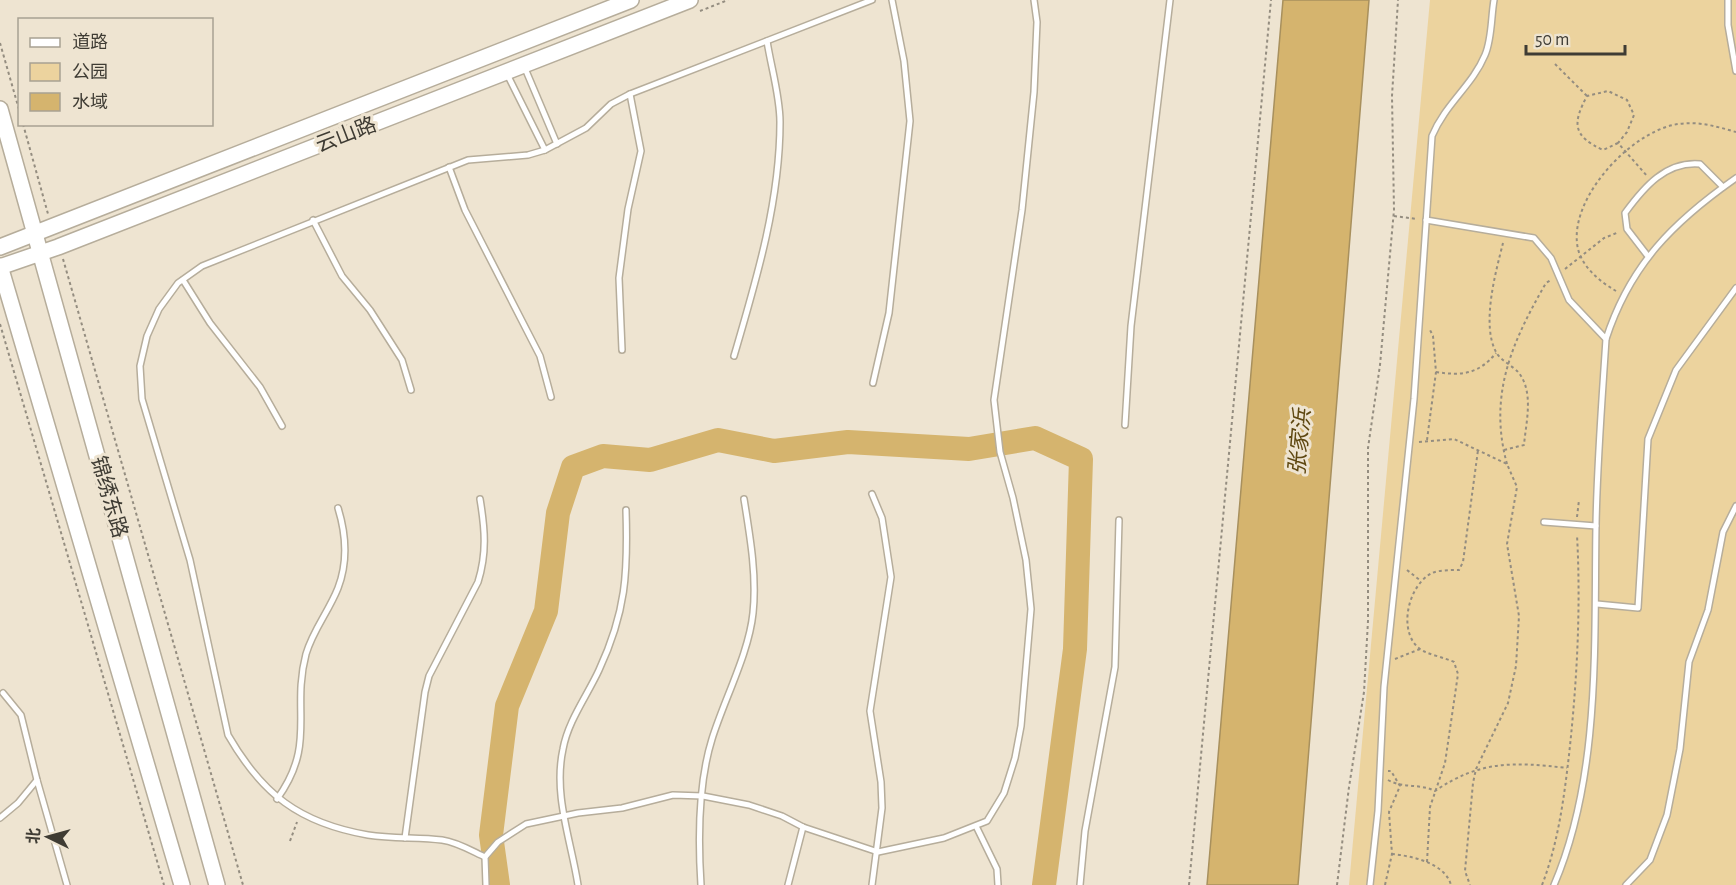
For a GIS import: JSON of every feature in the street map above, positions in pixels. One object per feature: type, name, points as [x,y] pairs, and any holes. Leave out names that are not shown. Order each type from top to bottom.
[{"type":"main road","name":"云山路","points":[[0,247],[36,235],[631,0]]},
{"type":"main road","name":"云山路","points":[[0,267],[41,254],[690,0]]},
{"type":"main road","name":"锦绣东路","points":[[0,110],[217,885]]},
{"type":"main road","name":"锦绣东路","points":[[0,267],[182,885]]},
{"type":"lane","points":[[485,857],[444,840],[368,835],[326,823],[277,799],[242,759],[228,735],[190,561],[142,399],[140,366],[147,336],[159,309],[183,280],[202,266],[468,160],[528,155],[545,150],[586,128],[611,104],[630,94],[872,0]]},
{"type":"lane","points":[[873,383],[889,313],[910,121],[904,62],[892,0]]},
{"type":"lane","points":[[486,885],[485,857],[498,842],[526,824],[563,815],[622,808],[673,795],[703,796],[749,805],[782,816],[803,827],[878,852],[945,838],[976,826],[987,820],[1004,793],[1015,758],[1021,726],[1031,609],[1026,560],[998,443],[994,400],[1022,210],[1034,92],[1037,22],[1034,0]]},
{"type":"lane","points":[[1125,425],[1131,326],[1152,173],[1170,0]]},
{"type":"lane","points":[[1370,885],[1387,658],[1410,445],[1432,136],[1440,116],[1477,72],[1486,53],[1494,0]]},
{"type":"lane","points":[[1728,0],[1728,25],[1736,71]]},
{"type":"lane","points":[[734,357],[753,291],[774,195],[780,121],[767,41]]},
{"type":"lane","points":[[524,66],[557,144]]},
{"type":"lane","points":[[506,72],[545,150]]},
{"type":"lane","points":[[622,350],[619,278],[628,209],[641,151],[630,94]]},
{"type":"lane","points":[[1647,255],[1627,229],[1625,213],[1652,180],[1684,162],[1700,164],[1723,187]]},
{"type":"lane","points":[[449,167],[465,210],[540,356],[551,397]]},
{"type":"lane","points":[[1554,885],[1561,869],[1579,802],[1588,740],[1597,604],[1596,526],[1606,339],[1624,295],[1647,255],[1677,224],[1736,178]]},
{"type":"lane","points":[[313,220],[342,276],[370,310],[402,360],[411,390]]},
{"type":"lane","points":[[1426,220],[1534,238],[1551,258],[1569,300],[1606,339]]},
{"type":"lane","points":[[183,280],[210,323],[260,387],[282,426]]},
{"type":"lane","points":[[1597,604],[1638,608],[1648,439],[1676,370],[1736,288]]},
{"type":"lane","points":[[872,494],[882,518],[891,577],[870,711],[881,782],[882,808],[872,885]]},
{"type":"lane","points":[[405,838],[429,676],[478,582],[483,566],[486,547],[480,499]]},
{"type":"lane","points":[[701,885],[703,796],[711,741],[748,638],[753,614],[754,585],[744,499]]},
{"type":"lane","points":[[1626,885],[1650,860],[1667,815],[1680,749],[1689,662],[1708,610],[1724,532],[1736,506]]},
{"type":"lane","points":[[277,799],[288,784],[299,759],[306,655],[321,619],[338,589],[343,572],[346,533],[339,508]]},
{"type":"lane","points":[[578,885],[560,793],[562,749],[613,638],[622,609],[628,556],[626,510]]},
{"type":"lane","points":[[1080,885],[1085,831],[1115,667],[1119,520]]},
{"type":"lane","points":[[1544,522],[1596,526]]},
{"type":"lane","points":[[3,693],[21,715],[67,885]]},
{"type":"lane","points":[[0,818],[18,803],[37,780]]},
{"type":"lane","points":[[976,826],[997,869],[998,885]]},
{"type":"lane","points":[[788,885],[803,827]]},
{"type":"path","points":[[1189,885],[1271,0]]},
{"type":"path","points":[[1338,885],[1349,787],[1364,692],[1368,621],[1368,448],[1380,365],[1394,216],[1392,96],[1398,0]]},
{"type":"path","points":[[0,43],[18,106]]},
{"type":"path","points":[[1555,64],[1587,96]]},
{"type":"path","points":[[1608,92],[1627,100],[1634,115],[1627,132],[1618,143],[1603,150],[1586,142],[1577,129],[1577,115],[1587,96],[1608,92]]},
{"type":"path","points":[[1624,295],[1592,274],[1577,244],[1579,219],[1599,180],[1610,164],[1626,151],[1645,137],[1672,125],[1701,122],[1736,132]]},
{"type":"path","points":[[24,126],[51,229]]},
{"type":"path","points":[[1618,143],[1648,177]]},
{"type":"path","points":[[1394,216],[1426,220]]},
{"type":"path","points":[[1470,885],[1465,871],[1467,835],[1476,769],[1508,703],[1516,666],[1518,616],[1507,544],[1517,487],[1507,465],[1502,446],[1501,402],[1504,373],[1519,330],[1546,283],[1604,238],[1627,229]]},
{"type":"path","points":[[1504,450],[1524,445],[1528,391],[1520,374],[1496,353],[1491,333],[1491,300],[1505,232]]},
{"type":"path","points":[[58,247],[243,885]]},
{"type":"path","points":[[1418,320],[1427,324],[1433,336],[1436,372],[1427,440]]},
{"type":"path","points":[[0,324],[164,885]]},
{"type":"path","points":[[1436,372],[1455,375],[1470,373],[1485,366],[1496,353]]},
{"type":"path","points":[[1410,445],[1427,440],[1454,439],[1507,465]]},
{"type":"path","points":[[1420,650],[1410,632],[1407,611],[1413,590],[1433,572],[1459,570],[1463,562],[1478,450]]},
{"type":"path","points":[[1542,885],[1548,868],[1567,768],[1578,678],[1577,525],[1579,500]]},
{"type":"path","points":[[1397,567],[1407,570],[1421,581]]},
{"type":"path","points":[[1387,658],[1396,659],[1420,650],[1454,662],[1458,674],[1445,763],[1430,807],[1427,862]]},
{"type":"path","points":[[1435,791],[1454,778],[1476,769],[1528,763],[1567,768]]},
{"type":"path","points":[[1380,773],[1391,771],[1400,786]]},
{"type":"path","points":[[1380,773],[1400,786],[1424,785],[1435,791]]},
{"type":"path","points":[[1385,885],[1392,854],[1389,812],[1400,786]]},
{"type":"path","points":[[290,841],[302,812]]},
{"type":"path","points":[[1392,854],[1427,862],[1441,870],[1451,885]]},
{"type":"green space","points":[[1430,0],[1736,0],[1736,885],[1349,885]]},
{"type":"water","name":"张家浜","points":[[1283,0],[1369,0],[1298,885],[1207,885]]},
{"type":"waterway","points":[[498,885],[491,835],[507,706],[546,611],[558,513],[573,467],[603,456],[650,460],[718,440],[774,451],[848,442],[969,449],[1035,438],[1081,459],[1075,649],[1044,885]]}]
